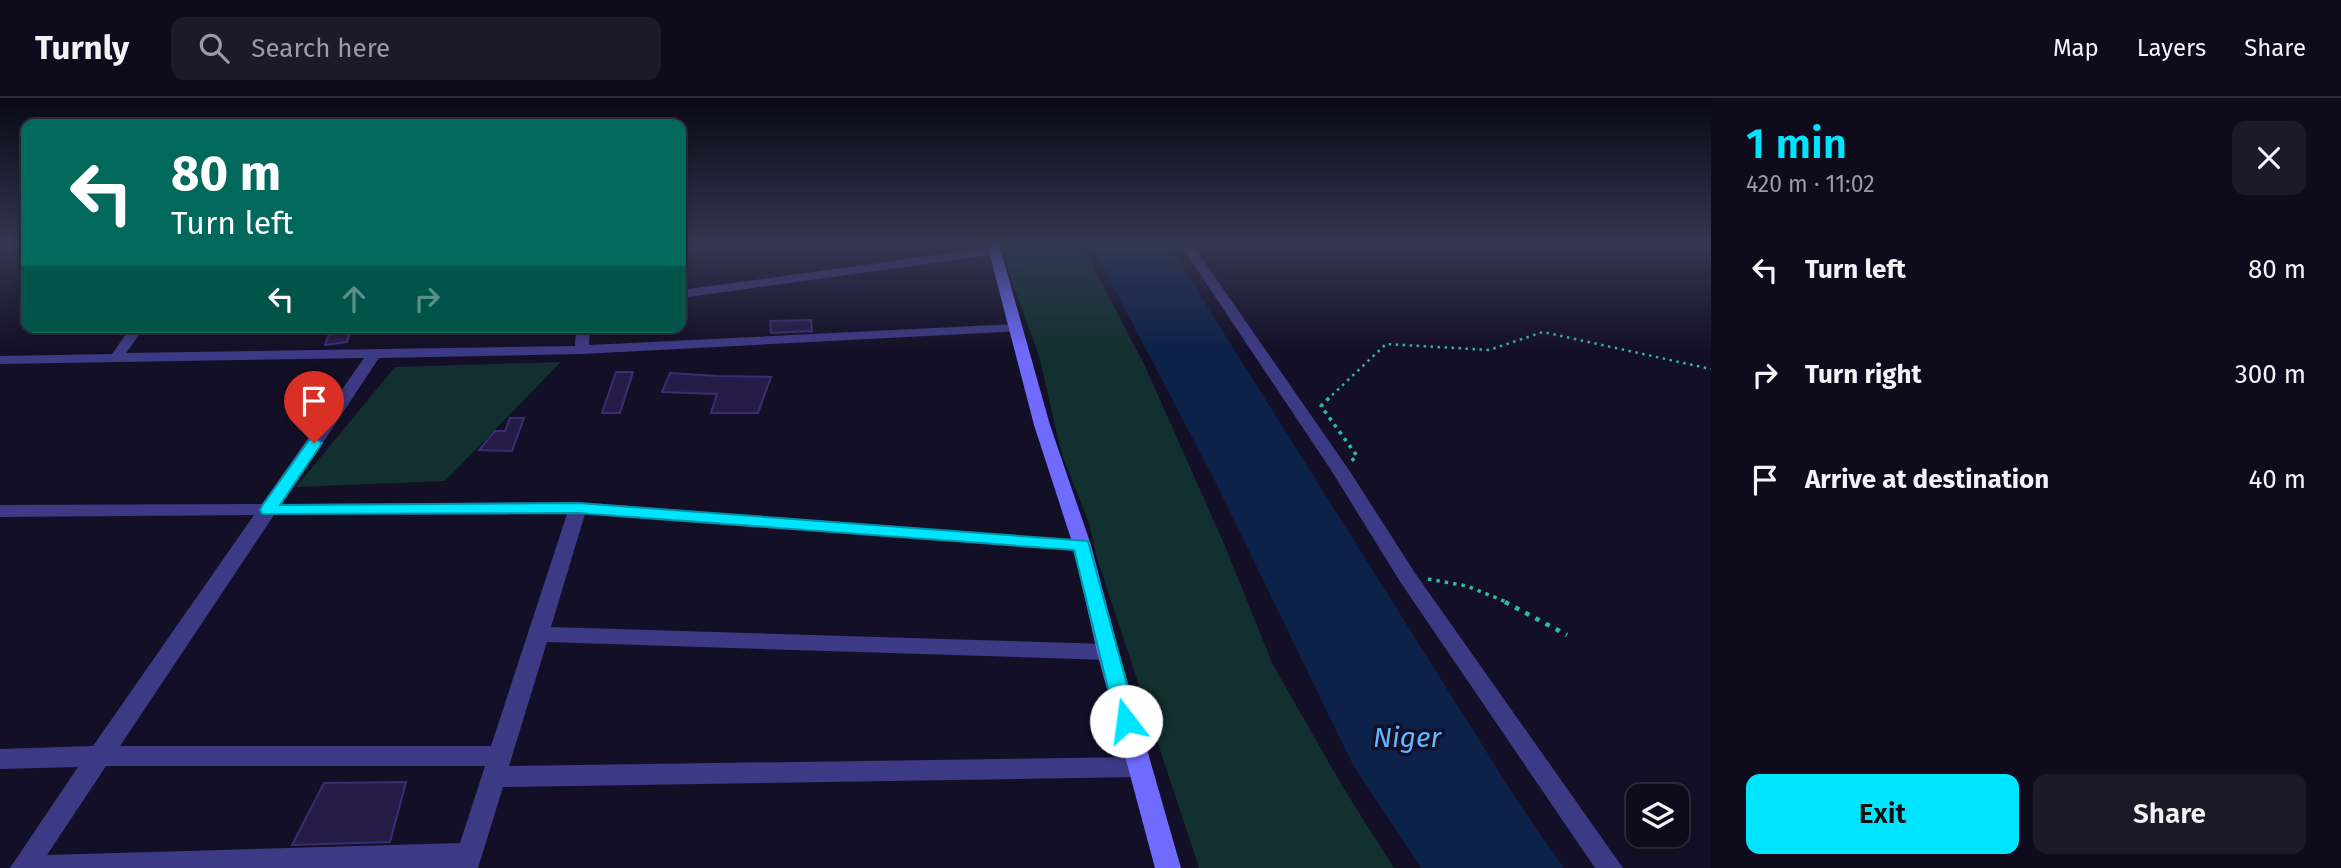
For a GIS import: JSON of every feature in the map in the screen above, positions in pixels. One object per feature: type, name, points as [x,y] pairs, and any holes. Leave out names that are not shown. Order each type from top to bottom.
[{"type":"main road","points":[[1003,280],[1042,425],[1082,545],[1108,652],[1168,868]]},
{"type":"street","points":[[686,293],[775,280]]},
{"type":"street","points":[[1210,280],[1340,470],[1408,578],[1610,868]]},
{"type":"street","points":[[0,360],[582,350],[1016,328]]},
{"type":"street","points":[[116,358],[134,333]]},
{"type":"street","points":[[582,350],[583,333]]},
{"type":"street","points":[[23,868],[375,354]]},
{"type":"street","points":[[40,868],[467,862],[578,508]]},
{"type":"street","points":[[0,511],[578,508],[1082,545]]},
{"type":"street","points":[[537,634],[1108,652]]},
{"type":"street","points":[[0,759],[100,756],[496,767],[1139,767]]},
{"type":"path","points":[[1340,470],[1357,456],[1321,406],[1386,344],[1489,350],[1543,332],[1711,369]]},
{"type":"path","points":[[1408,578],[1457,582],[1488,592],[1567,635]]},
{"type":"green space","points":[[1012,280],[1100,280],[1145,366],[1225,546],[1273,665],[1344,789],[1394,868],[1199,868],[1096,555],[1089,523],[1062,455],[1039,356]]},
{"type":"green space","points":[[561,362],[445,481],[296,487],[395,367]]},
{"type":"water","name":"Niger","points":[[1110,280],[1191,280],[1518,802],[1564,868],[1421,868],[1353,765],[1216,483]]},
{"type":"building","points":[[811,320],[812,331],[771,333],[770,321]]},
{"type":"building","points":[[329,333],[350,333],[347,342],[325,345]]},
{"type":"building","points":[[616,372],[633,372],[620,413],[602,413]]},
{"type":"building","points":[[670,373],[771,377],[758,413],[711,413],[717,394],[662,392]]},
{"type":"building","points":[[510,418],[524,418],[512,451],[479,450],[495,431],[505,431]]},
{"type":"building","points":[[406,782],[390,842],[292,845],[324,783]]},
{"type":"route","points":[[314,443],[268,510],[578,508],[1082,545],[1126,721]]}]
